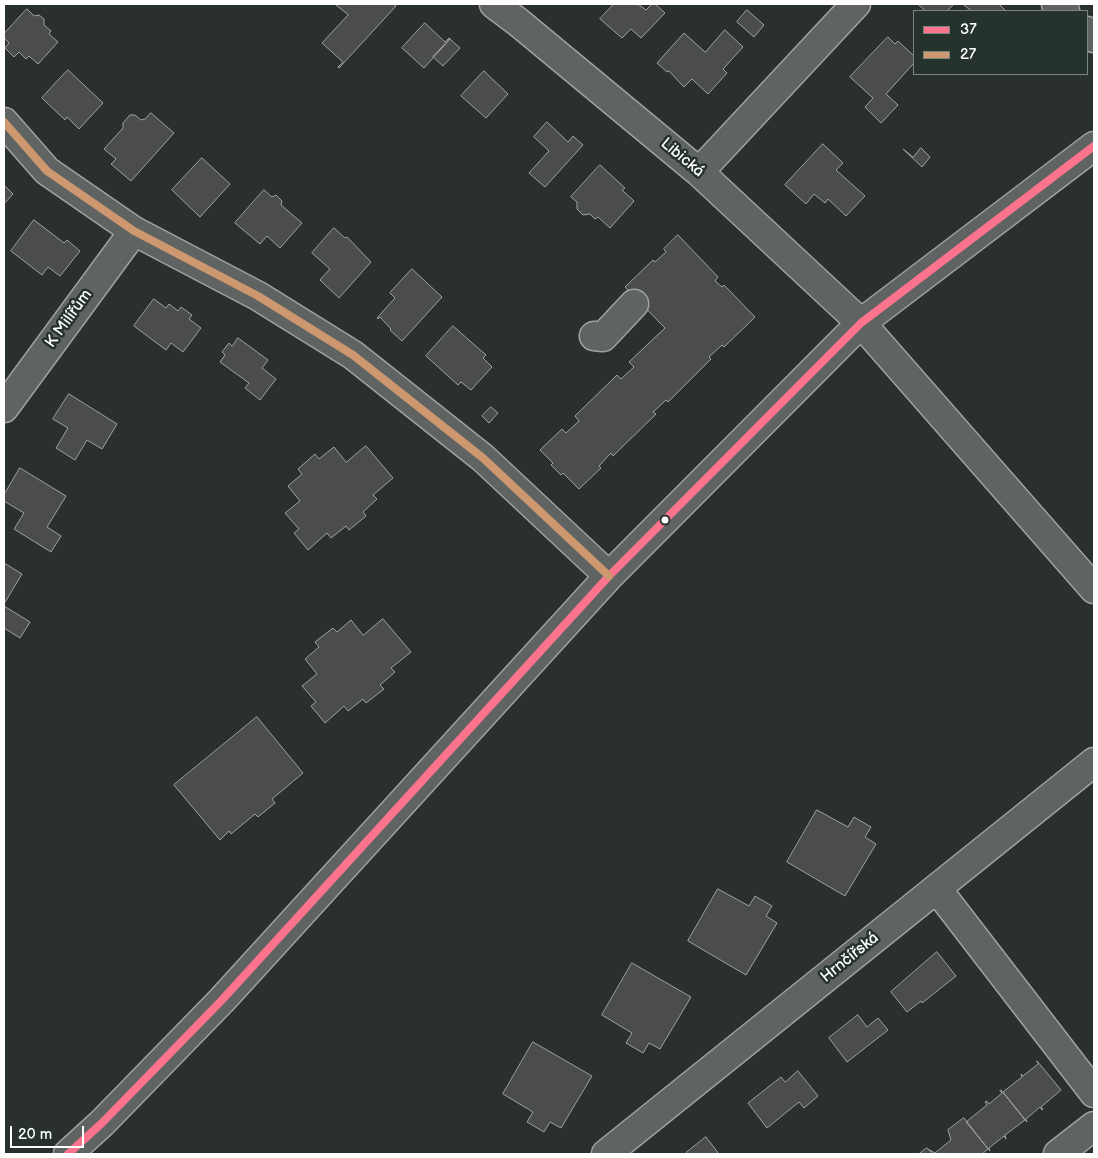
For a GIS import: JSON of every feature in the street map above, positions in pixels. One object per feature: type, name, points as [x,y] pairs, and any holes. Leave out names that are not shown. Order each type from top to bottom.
[{"type":"street","name":"Libická","points":[[494,4],[699,172],[860,323],[1094,589]]},
{"type":"street","points":[[699,172],[856,4]]},
{"type":"street","points":[[4,122],[47,171],[134,231],[258,296],[353,355],[483,458],[609,576]]},
{"type":"street","points":[[68,1154],[222,1000],[609,576],[860,323],[1094,146]]},
{"type":"street","name":"K Milířům","points":[[4,408],[134,231]]},
{"type":"street","points":[[594,336],[603,337],[634,304]]},
{"type":"street","name":"Hrnčířská","points":[[606,1154],[1094,762]]},
{"type":"street","points":[[937,889],[1094,1093]]},
{"type":"street","points":[[1058,1154],[1094,1126]]},
{"type":"building","points":[[335,4],[393,4],[396,6],[339,68],[343,62],[322,43],[348,15]]},
{"type":"building","points":[[614,4],[638,4],[646,10],[652,4],[655,4],[665,13],[641,38],[631,29],[622,38],[600,19]]},
{"type":"building","points":[[918,4],[954,4],[948,10],[925,10]]},
{"type":"building","points":[[963,4],[999,4],[1005,10],[971,10]]},
{"type":"building","points":[[27,9],[34,16],[39,15],[44,19],[44,25],[51,31],[49,34],[58,42],[38,64],[29,56],[26,59],[19,52],[14,57],[5,48],[9,43],[4,38],[4,34]]},
{"type":"building","points":[[747,10],[764,25],[754,37],[737,22]]},
{"type":"building","points":[[425,23],[445,42],[450,39],[424,68],[402,48]]},
{"type":"building","points":[[725,30],[743,47],[723,69],[727,73],[708,94],[692,79],[684,87],[669,71],[667,72],[657,63],[684,33],[705,52]]},
{"type":"building","points":[[888,37],[895,44],[898,41],[913,55],[913,64],[886,94],[898,105],[881,123],[865,107],[873,98],[850,77]]},
{"type":"building","points":[[450,39],[460,48],[443,66],[433,57]]},
{"type":"building","points":[[68,70],[103,103],[79,129],[67,117],[65,120],[42,98]]},
{"type":"building","points":[[484,71],[508,94],[486,118],[461,96]]},
{"type":"building","points":[[151,113],[174,133],[131,181],[111,164],[116,159],[104,149],[123,128],[123,123],[130,115],[135,115],[141,120]]},
{"type":"building","points":[[547,122],[568,142],[573,136],[583,145],[545,187],[529,173],[549,151],[534,137]]},
{"type":"building","points":[[823,144],[843,163],[836,170],[865,196],[846,216],[828,199],[825,203],[814,194],[806,204],[785,185]]},
{"type":"building","points":[[921,148],[930,157],[922,167],[903,149],[913,157]]},
{"type":"building","points":[[202,158],[230,184],[200,217],[172,190]]},
{"type":"building","points":[[600,165],[625,188],[622,190],[634,201],[610,228],[598,217],[595,219],[590,214],[583,215],[577,209],[577,202],[571,197]]},
{"type":"building","points":[[4,185],[13,194],[4,204]]},
{"type":"building","points":[[264,190],[272,197],[276,195],[282,201],[281,205],[302,223],[280,248],[267,236],[260,244],[235,223]]},
{"type":"building","points":[[34,220],[64,243],[67,240],[80,251],[60,276],[48,267],[42,275],[11,251]]},
{"type":"building","points":[[334,228],[345,238],[347,237],[371,262],[339,298],[320,280],[330,269],[312,253]]},
{"type":"building","points":[[678,235],[718,277],[715,281],[722,287],[724,285],[755,317],[724,347],[722,345],[709,357],[711,359],[668,402],[666,400],[653,412],[656,414],[613,456],[611,453],[599,466],[601,468],[579,489],[563,473],[561,475],[551,465],[553,463],[540,450],[562,429],[566,433],[579,421],[575,416],[617,375],[621,379],[634,367],[629,362],[665,328],[625,287],[653,260],[655,262],[666,252],[664,249]]},
{"type":"building","points":[[412,269],[442,297],[402,341],[380,317],[377,318],[395,298],[390,293]]},
{"type":"building","points":[[154,299],[166,308],[169,304],[178,311],[181,307],[192,315],[189,319],[201,328],[183,352],[171,343],[166,350],[134,326]]},
{"type":"building","points":[[453,326],[486,355],[483,358],[492,367],[471,390],[461,382],[458,385],[426,356]]},
{"type":"building","points":[[238,338],[268,360],[262,368],[276,379],[260,400],[245,388],[249,383],[220,362],[225,355],[222,352],[229,343],[232,346]]},
{"type":"building","points":[[69,394],[117,424],[102,449],[87,440],[75,460],[56,448],[68,428],[53,419]]},
{"type":"building","points":[[491,407],[498,413],[489,423],[482,416]]},
{"type":"building","points":[[366,446],[393,478],[373,495],[377,499],[363,512],[366,516],[349,530],[346,526],[331,538],[327,533],[308,550],[294,533],[299,529],[285,513],[300,501],[288,486],[302,474],[298,469],[315,454],[319,459],[334,447],[346,462]]},
{"type":"building","points":[[20,468],[66,496],[47,527],[61,536],[51,552],[14,529],[24,513],[4,501],[4,495]]},
{"type":"building","points":[[4,563],[22,574],[4,604]]},
{"type":"building","points":[[4,606],[30,622],[20,638],[4,628]]},
{"type":"building","points":[[383,619],[411,652],[391,668],[395,672],[380,685],[384,689],[366,703],[363,699],[348,711],[344,706],[325,723],[311,706],[316,702],[302,686],[317,674],[305,659],[319,647],[315,642],[333,628],[337,632],[351,620],[363,635]]},
{"type":"building","points":[[257,717],[303,773],[272,799],[275,803],[258,817],[255,814],[231,834],[229,831],[220,840],[174,785]]},
{"type":"building","points":[[817,810],[848,827],[854,817],[871,827],[865,837],[876,844],[845,896],[787,862]]},
{"type":"building","points":[[718,889],[749,906],[755,896],[772,906],[766,916],[777,923],[746,975],[688,941]]},
{"type":"building","points":[[937,952],[956,976],[922,1003],[921,1001],[907,1012],[891,992]]},
{"type":"building","points":[[632,963],[691,997],[660,1049],[649,1043],[643,1053],[626,1043],[632,1033],[602,1015]]},
{"type":"building","points":[[858,1015],[867,1027],[878,1018],[888,1030],[847,1062],[829,1038]]},
{"type":"building","points":[[533,1042],[592,1076],[561,1128],[550,1122],[544,1132],[527,1122],[533,1112],[503,1094]]},
{"type":"building","points":[[1037,1061],[1061,1090],[1041,1107],[1042,1110],[1040,1107],[1026,1119],[1027,1122],[1003,1092],[1022,1077],[1021,1074],[1023,1076],[1038,1064]]},
{"type":"building","points":[[798,1071],[818,1096],[804,1108],[799,1102],[767,1128],[748,1103],[781,1077],[785,1082]]},
{"type":"building","points":[[1001,1090],[1025,1120],[1005,1135],[1006,1139],[1004,1136],[989,1148],[990,1151],[966,1122],[987,1105],[985,1102],[987,1101],[989,1104],[1002,1093]]},
{"type":"building","points":[[964,1118],[988,1149],[982,1154],[933,1154],[928,1149],[935,1153],[951,1140],[948,1130]]},
{"type":"building","points":[[706,1137],[719,1154],[686,1153]]},
{"type":"building","points":[[927,1148],[933,1154],[919,1154]]},
{"type":"transit line","name":"27","points":[[4,122],[47,171],[134,231],[258,296],[353,355],[483,458],[609,576]]},
{"type":"transit line","name":"37","points":[[68,1154],[102,1123],[222,1000],[609,576],[861,323],[1094,146]]}]
